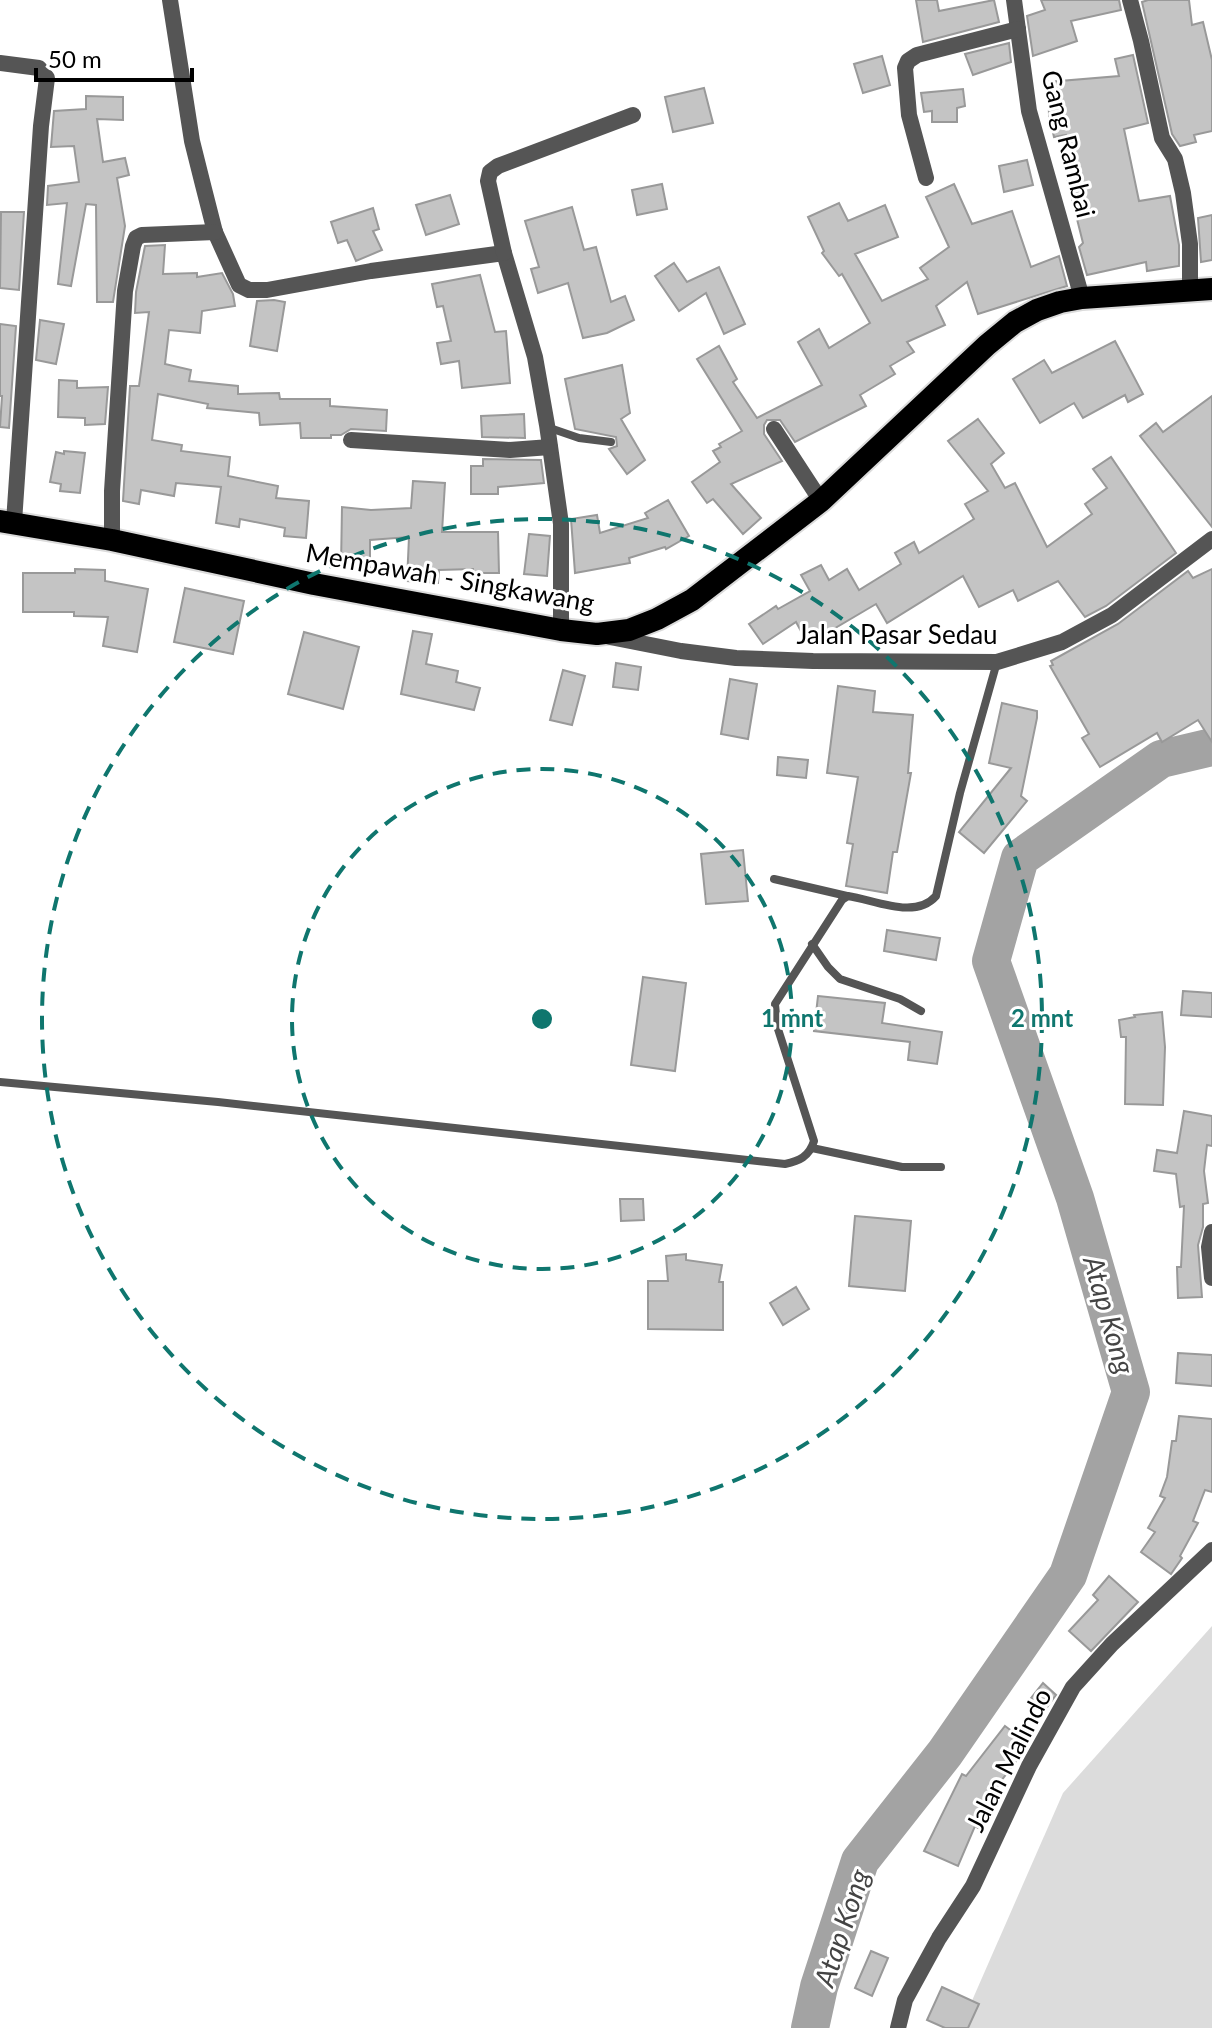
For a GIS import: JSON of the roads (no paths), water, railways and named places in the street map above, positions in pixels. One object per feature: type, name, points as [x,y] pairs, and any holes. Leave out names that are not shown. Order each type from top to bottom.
[{"type":"highway","name":"Mempawah - Singkawang","points":[[7,522],[112,540],[314,584],[561,630],[597,634],[629,630],[692,600],[821,501],[1015,322],[1037,310],[1082,298],[1201,289]]},
{"type":"street","points":[[170,0],[192,141],[215,232],[239,285],[249,290],[287,287],[371,271],[504,253]]},
{"type":"street","name":"Gang Rambai","points":[[1014,0],[1029,111],[1082,298]]},
{"type":"street","points":[[1130,0],[1162,138],[1175,159],[1201,289]]},
{"type":"street","points":[[926,178],[909,115],[905,68],[908,61],[917,55],[1018,29]]},
{"type":"street","points":[[0,63],[39,68],[47,78],[7,522]]},
{"type":"street","points":[[561,630],[561,524],[547,427],[535,357],[504,253],[488,181],[490,172],[498,166],[633,115]]},
{"type":"street","points":[[112,540],[112,491],[125,291],[133,246],[136,238],[142,235],[215,232]]},
{"type":"street","points":[[774,429],[821,501]]},
{"type":"street","points":[[351,440],[510,450],[550,447]]},
{"type":"street","name":"Jalan Pasar Sedau","points":[[597,634],[681,651],[736,658],[997,662],[1062,642],[1112,615],[1212,539]]},
{"type":"street","points":[[1212,1232],[1209,1247],[1212,1278]]},
{"type":"street","name":"Jalan Malindo","points":[[898,2028],[905,2000],[939,1938],[973,1886],[1029,1766],[1073,1687],[1112,1644],[1212,1550]]},
{"type":"lane","points":[[547,427],[579,438],[611,442]]},
{"type":"lane","points":[[774,879],[915,909],[930,903],[936,896],[960,793],[997,662]]},
{"type":"lane","points":[[0,1082],[218,1102],[785,1164],[803,1158],[814,1141],[777,1026],[775,1004],[837,905],[848,896]]},
{"type":"lane","points":[[812,944],[840,979],[900,999],[921,1011]]},
{"type":"lane","points":[[812,1148],[902,1167],[941,1167]]},
{"type":"waterway","name":"Atap Kong","points":[[810,2028],[819,1987],[860,1861],[945,1753],[1068,1575],[1131,1392],[1075,1198],[991,961],[1020,858],[1161,759],[1212,747]]}]
